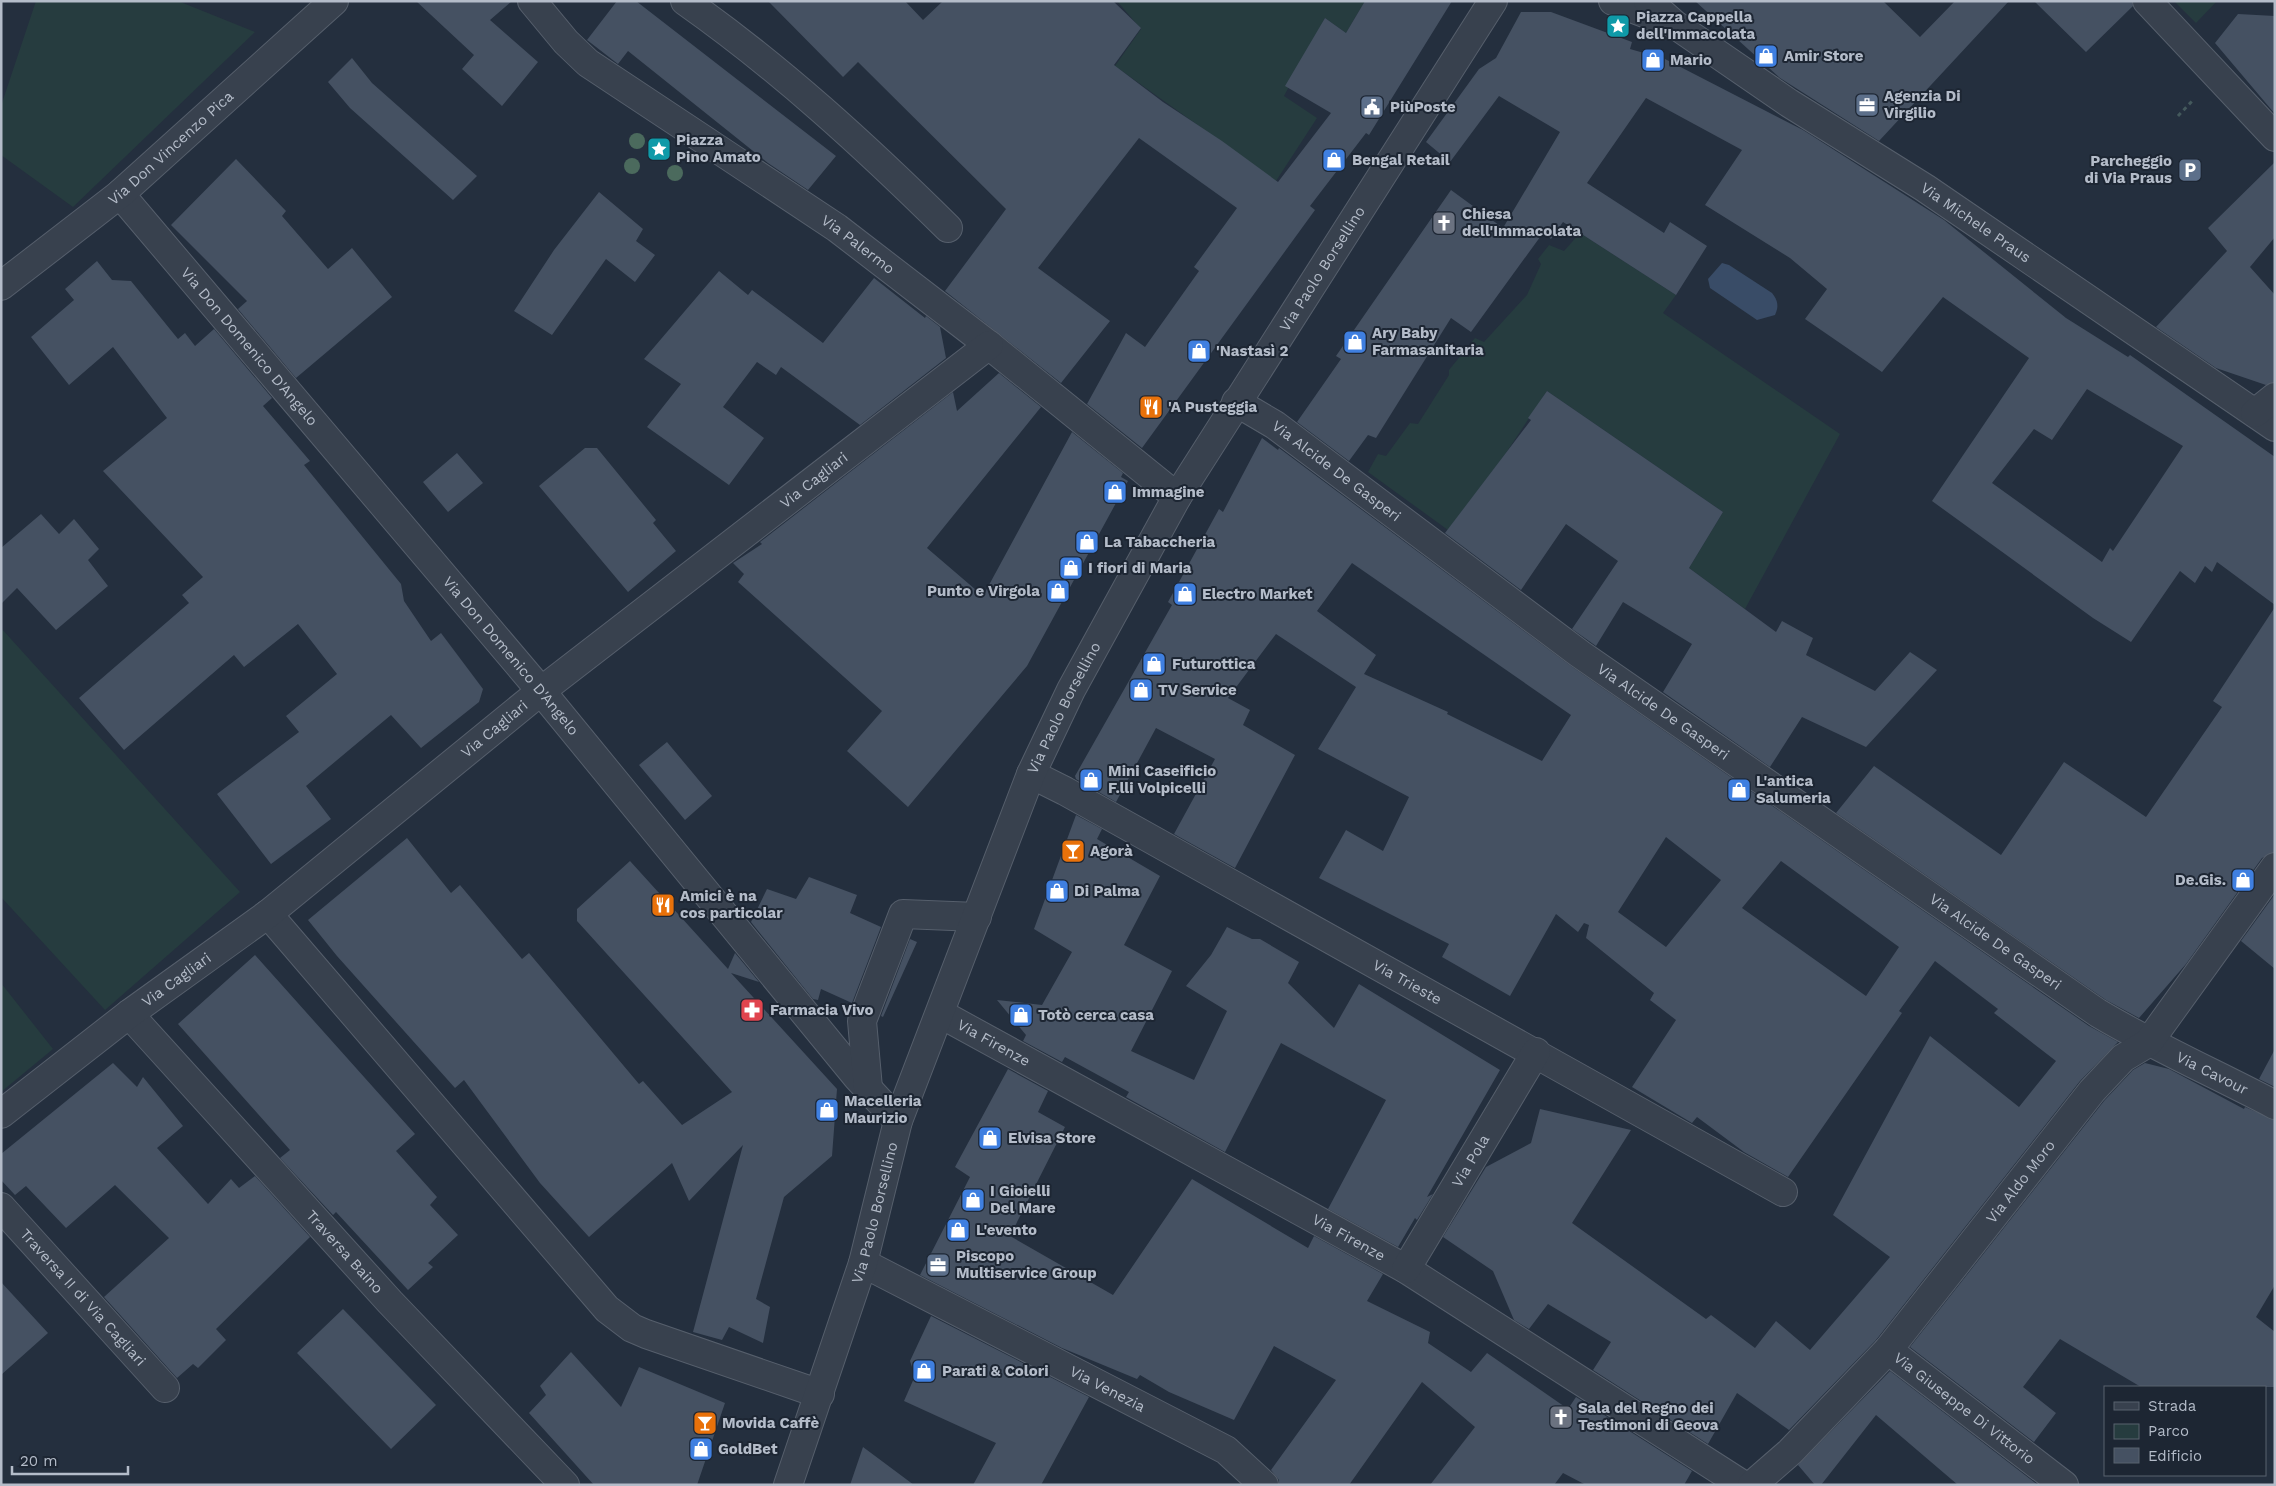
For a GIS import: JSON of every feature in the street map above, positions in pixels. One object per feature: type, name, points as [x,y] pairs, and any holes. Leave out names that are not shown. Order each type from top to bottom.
[{"type":"street","name":"Via Don Vincenzo Pica","points":[[1,286],[120,194],[334,1]]},
{"type":"street","name":"Via Palermo","points":[[532,1],[566,42],[588,63],[837,228],[989,345],[1177,497]]},
{"type":"street","points":[[685,1],[744,43],[855,137],[948,228]]},
{"type":"street","name":"Via Paolo Borsellino","points":[[788,1485],[863,1263],[898,1122],[941,1014],[1031,774],[1071,690],[1177,497],[1493,1]]},
{"type":"street","name":"Via Michele Praus","points":[[1613,1],[1674,24]]},
{"type":"street","name":"Via Michele Praus","points":[[1648,1],[1674,24],[1789,103],[1925,188],[2268,412]]},
{"type":"street","points":[[2148,1],[2275,137]]},
{"type":"street","name":"Via Don Domenico D'Angelo","points":[[120,194],[541,691],[898,1122]]},
{"type":"street","name":"Via Cagliari","points":[[1,1114],[129,1014],[268,914],[541,691],[989,345]]},
{"type":"street","name":"Via Alcide De Gasperi","points":[[1236,402],[1275,424],[1588,660],[1893,873],[2098,1013],[2148,1043]]},
{"type":"street","name":"Via Trieste","points":[[1031,774],[1074,795],[1783,1192]]},
{"type":"street","name":"Via Aldo Moro","points":[[1752,1485],[1790,1452],[1888,1350],[2092,1091],[2123,1058],[2148,1043],[2275,867]]},
{"type":"street","points":[[268,914],[607,1309],[632,1328],[646,1334],[820,1394]]},
{"type":"street","points":[[868,1088],[862,1021],[903,914],[977,917]]},
{"type":"street","name":"Traversa Baino","points":[[129,1014],[390,1302],[565,1485]]},
{"type":"street","name":"Via Firenze","points":[[941,1014],[1406,1269],[1743,1485]]},
{"type":"street","name":"Via Cavour","points":[[2148,1043],[2202,1067],[2275,1105]]},
{"type":"street","name":"Via Pola","points":[[1406,1269],[1536,1052]]},
{"type":"street","name":"Traversa II di Via Cagliari","points":[[1,1207],[165,1388]]},
{"type":"street","name":"Via Venezia","points":[[863,1263],[1226,1450],[1264,1485]]},
{"type":"street","name":"Via Giuseppe Di Vittorio","points":[[1888,1350],[2064,1485]]},
{"type":"green space","points":[[36,1],[178,1],[255,32],[73,207],[1,155],[1,106]]},
{"type":"green space","points":[[1117,1],[1365,1],[1346,33],[1325,18],[1284,96],[1317,118],[1276,181],[1115,66],[1141,29]]},
{"type":"green space","points":[[2174,1],[2217,1],[2196,23]]},
{"type":"green space","points":[[1580,233],[1676,295],[1663,313],[1840,434],[1745,609],[1689,568],[1723,512],[1547,391],[1504,456],[1448,530],[1368,472],[1378,454],[1386,456],[1410,423],[1418,424],[1449,375],[1449,370],[1475,338],[1484,342],[1527,295],[1541,264],[1538,259],[1549,245],[1564,251]]},
{"type":"green space","points":[[1,628],[240,892],[105,1010],[1,897]]},
{"type":"green space","points":[[1,983],[53,1049],[1,1092]]},
{"type":"water","points":[[1722,263],[1729,265],[1772,293],[1777,304],[1775,315],[1757,320],[1710,288],[1708,279]]},
{"type":"building","points":[[416,1],[512,1],[490,20],[538,62],[502,106],[462,69],[474,55]]},
{"type":"building","points":[[617,1],[636,1],[836,156],[808,190],[768,163],[628,51],[618,64],[587,40]]},
{"type":"building","points":[[768,1],[905,1],[923,20],[943,1],[1113,1],[1141,28],[1114,65],[1163,102],[1222,141],[1278,182],[1331,113],[1285,86],[1325,18],[1346,33],[1365,1],[1452,1],[1369,135],[1366,133],[1310,206],[1315,210],[1142,448],[1087,404],[1126,333],[1145,347],[1199,271],[1194,267],[1237,208],[1139,138],[1038,268],[1110,321],[1061,383],[945,291],[1006,209],[858,62],[843,77]]},
{"type":"building","points":[[1695,1],[1883,1],[1920,37],[1955,1],[2009,1],[1879,141],[1780,78]]},
{"type":"building","points":[[2034,1],[2132,1],[2133,6],[2086,52]]},
{"type":"building","points":[[1521,12],[1551,12],[1632,42],[1630,49],[1665,59],[1803,130],[1944,220],[2066,318],[2128,357],[2130,355],[2275,457],[2275,605],[2217,562],[2212,572],[2205,566],[2195,583],[2180,571],[2131,642],[2093,618],[1932,501],[2029,358],[1943,297],[1882,372],[1805,319],[1827,289],[1790,258],[1705,205],[1742,150],[1646,98],[1587,183],[1664,233],[1670,222],[1707,246],[1676,295],[1563,222],[1551,239],[1543,233],[1471,332],[1451,318],[1376,438],[1368,435],[1349,461],[1297,422],[1341,359],[1336,356],[1451,190],[1503,228],[1560,132],[1499,96],[1450,162],[1426,142],[1479,69],[1496,58]],"holes":[[[2087,389],[2183,446],[2113,551],[2110,548],[2102,562],[1992,483],[2034,429],[2052,440]]]},
{"type":"building","points":[[2238,14],[2275,16],[2275,114],[2215,43]]},
{"type":"building","points":[[352,58],[372,83],[477,176],[453,200],[350,108],[328,82]]},
{"type":"building","points":[[236,159],[286,211],[282,216],[328,269],[352,248],[392,297],[296,378],[238,309],[247,301],[171,225]]},
{"type":"building","points":[[2275,162],[2275,237],[2250,267],[2275,295],[2275,382],[2266,385],[2216,368],[2156,327],[2227,251],[2208,228]]},
{"type":"building","points":[[599,192],[643,229],[636,241],[655,255],[635,282],[606,259],[552,335],[514,311],[554,250]]},
{"type":"building","points":[[97,261],[112,280],[131,281],[178,339],[185,333],[195,346],[214,329],[272,398],[263,406],[310,461],[304,465],[401,584],[404,601],[431,641],[441,633],[483,689],[479,702],[421,748],[391,715],[306,786],[331,819],[271,864],[217,794],[299,732],[286,716],[337,674],[298,624],[244,667],[234,655],[124,750],[79,698],[189,603],[182,595],[203,577],[103,471],[167,418],[113,347],[69,385],[31,337],[74,300],[65,289]]},
{"type":"building","points":[[719,271],[748,295],[752,290],[823,343],[874,278],[925,318],[926,316],[940,327],[946,358],[860,425],[781,367],[776,375],[757,362],[723,407],[764,438],[729,485],[647,427],[681,384],[644,359]]},
{"type":"building","points":[[999,373],[1041,407],[927,548],[983,596],[1072,432],[1123,473],[1121,477],[1128,481],[1027,666],[908,807],[847,751],[882,711],[738,582],[744,574],[733,563],[762,544],[760,542],[953,392],[957,411]]},
{"type":"building","points":[[1547,391],[1723,512],[1689,568],[1776,632],[1782,621],[1813,638],[1806,655],[1875,691],[1910,652],[1937,670],[1866,747],[1802,717],[1770,767],[1663,692],[1692,644],[1623,602],[1596,646],[1572,629],[1618,561],[1566,524],[1521,590],[1445,533],[1531,420],[1528,418]]},
{"type":"building","points":[[1262,438],[1278,450],[1279,448],[1571,666],[2089,1026],[2118,1042],[2080,1081],[1876,1340],[1789,1430],[1737,1393],[1708,1444],[1593,1370],[1611,1342],[1548,1304],[1529,1329],[1514,1320],[1493,1271],[1443,1237],[1486,1167],[1531,1143],[1540,1109],[1631,1130],[1572,1223],[1706,1319],[1711,1315],[1755,1348],[1776,1321],[1810,1350],[1890,1257],[1833,1215],[1930,1036],[2019,1107],[2056,1061],[1994,1013],[1998,1009],[1935,961],[1899,1011],[1902,1013],[1788,1177],[1744,1152],[1697,1117],[1692,1123],[1632,1087],[1676,1020],[1650,1000],[1654,993],[1586,938],[1589,925],[1584,923],[1578,932],[1556,914],[1510,996],[1442,957],[1449,944],[1319,878],[1346,830],[1383,851],[1409,797],[1318,749],[1356,687],[1276,634],[1228,698],[1250,710],[1243,725],[1295,755],[1235,868],[1174,834],[1215,759],[1156,728],[1116,802],[1076,779],[1075,776],[1172,605],[1168,602],[1219,509],[1223,512]],"holes":[[[1352,563],[1571,715],[1542,761],[1447,714],[1448,712],[1364,674],[1376,655],[1317,611]],[[1666,837],[1721,880],[1666,947],[1618,912]],[[1781,861],[1899,947],[1866,996],[1742,908]]]},
{"type":"building","points":[[585,448],[597,448],[656,520],[653,523],[676,551],[628,592],[539,486]]},
{"type":"building","points":[[457,453],[483,483],[448,512],[423,482]]},
{"type":"building","points":[[41,514],[59,534],[74,519],[99,549],[88,560],[108,586],[56,630],[17,588],[1,604],[1,548]]},
{"type":"building","points":[[2275,607],[2275,852],[2262,858],[2186,964],[2139,1018],[2106,1000],[1836,813],[1874,766],[2001,855],[2064,762],[2146,817],[2222,707],[2213,701]]},
{"type":"building","points":[[667,742],[712,796],[685,820],[639,765]]},
{"type":"building","points":[[1076,815],[1102,829],[1097,839],[1160,876],[1124,945],[1172,971],[1131,1051],[1194,1080],[1227,1011],[1186,986],[1211,955],[1227,927],[1252,939],[1260,939],[1299,962],[1288,983],[1334,1028],[1359,984],[1500,1070],[1427,1197],[1433,1194],[1417,1220],[1415,1218],[1398,1247],[1328,1209],[1386,1100],[1281,1043],[1225,1152],[1126,1097],[1129,1092],[1065,1057],[1062,1062],[1023,1041],[1026,1035],[997,1000],[1042,1005],[1072,952],[1034,929]]},
{"type":"building","points":[[407,838],[451,893],[460,885],[522,959],[529,953],[639,1084],[643,1081],[682,1125],[732,1092],[577,921],[577,909],[630,861],[728,969],[735,953],[759,982],[731,973],[837,1089],[832,1156],[784,1197],[756,1299],[770,1307],[763,1343],[729,1327],[722,1340],[693,1332],[743,1145],[689,1201],[672,1163],[589,1237],[540,1183],[464,1080],[455,1088],[337,956],[308,920]]},
{"type":"building","points":[[809,877],[857,895],[850,913],[881,927],[852,1003],[821,989],[818,1000],[813,999],[751,922],[767,889],[796,899]]},
{"type":"building","points":[[2275,894],[2275,969],[2241,941]]},
{"type":"building","points":[[910,939],[917,942],[883,1017],[881,1016]]},
{"type":"building","points":[[255,955],[415,1134],[396,1151],[437,1197],[430,1205],[458,1235],[428,1263],[433,1267],[408,1290],[336,1212],[333,1215],[280,1158],[290,1150],[178,1024]]},
{"type":"building","points":[[2275,1049],[2275,1087],[2259,1079]]},
{"type":"building","points":[[113,1063],[137,1087],[143,1077],[183,1126],[157,1148],[208,1204],[231,1179],[239,1188],[255,1176],[310,1237],[216,1329],[226,1340],[198,1368],[193,1364],[177,1378],[104,1297],[169,1238],[115,1185],[66,1228],[26,1186],[15,1195],[1,1180],[1,1154]]},
{"type":"building","points":[[2145,1063],[2169,1069],[2244,1109],[2245,1107],[2275,1120],[2275,1285],[2256,1317],[2275,1332],[2275,1387],[2139,1386],[2060,1339],[2023,1387],[2056,1413],[2034,1442],[1910,1347],[2104,1101],[2133,1070]]},
{"type":"building","points":[[1008,1069],[1048,1091],[1038,1112],[1065,1127],[1010,1236],[1113,1295],[1192,1179],[1308,1248],[1314,1236],[1383,1274],[1367,1301],[1430,1332],[1428,1343],[1471,1372],[1487,1353],[1568,1409],[1576,1397],[1692,1471],[1684,1485],[1586,1485],[1563,1473],[1554,1485],[1430,1485],[1475,1427],[1422,1382],[1349,1485],[1279,1485],[1279,1480],[1271,1470],[1336,1380],[1274,1346],[1234,1420],[1169,1392],[1140,1375],[1137,1379],[1062,1348],[920,1275],[970,1177],[955,1167]]},
{"type":"building","points":[[1,1282],[48,1333],[1,1375]]},
{"type":"building","points":[[343,1309],[436,1405],[391,1449],[297,1353]]},
{"type":"building","points":[[931,1316],[1089,1397],[1041,1485],[973,1485],[996,1443],[904,1401],[915,1376],[910,1361]]},
{"type":"building","points":[[571,1352],[621,1407],[639,1367],[725,1403],[697,1485],[594,1485],[529,1413],[546,1395],[540,1386]]},
{"type":"building","points":[[1890,1371],[2038,1485],[1958,1485],[1876,1415],[1821,1485],[1815,1485],[1798,1465]]},
{"type":"building","points":[[863,1447],[914,1485],[850,1485]]},
{"type":"place","name":"Piazza Cappella dell'Immacolata","points":[[1618,26]]},
{"type":"place","name":"Amir Store","points":[[1766,56]]},
{"type":"place","name":"Mario","points":[[1653,60]]},
{"type":"place","name":"Agenzia Di Virgilio","points":[[1867,105]]},
{"type":"place","name":"PiùPoste","points":[[1372,107]]},
{"type":"place","name":"Piazza Pino Amato","points":[[659,149]]},
{"type":"place","name":"Bengal Retail","points":[[1334,160]]},
{"type":"place","name":"Parcheggio di Via Praus","points":[[2190,170]]},
{"type":"place","name":"Chiesa dell'Immacolata","points":[[1444,223]]},
{"type":"place","name":"Ary Baby Farmasanitaria","points":[[1355,342]]},
{"type":"place","name":"'Nastasì 2","points":[[1199,351]]},
{"type":"place","name":"'A Pusteggia","points":[[1151,407]]},
{"type":"place","name":"Immagine","points":[[1115,492]]},
{"type":"place","name":"La Tabaccheria","points":[[1087,542]]},
{"type":"place","name":"I fiori di Maria","points":[[1071,568]]},
{"type":"place","name":"Punto e Virgola","points":[[1058,591]]},
{"type":"place","name":"Electro Market","points":[[1185,594]]},
{"type":"place","name":"Futurottica","points":[[1154,664]]},
{"type":"place","name":"TV Service","points":[[1141,690]]},
{"type":"place","name":"Mini Caseificio F.lli Volpicelli","points":[[1091,780]]},
{"type":"place","name":"L'antica Salumeria","points":[[1739,790]]},
{"type":"place","name":"Agorà","points":[[1073,851]]},
{"type":"place","name":"De.Gis.","points":[[2243,880]]},
{"type":"place","name":"Di Palma","points":[[1057,891]]},
{"type":"place","name":"Amici è na cos particolar","points":[[663,905]]},
{"type":"place","name":"Farmacia Vivo","points":[[752,1010]]},
{"type":"place","name":"Totò cerca casa","points":[[1021,1015]]},
{"type":"place","name":"Macelleria Maurizio","points":[[827,1110]]},
{"type":"place","name":"Elvisa Store","points":[[990,1138]]},
{"type":"place","name":"I Gioielli Del Mare","points":[[973,1200]]},
{"type":"place","name":"L'evento","points":[[958,1230]]},
{"type":"place","name":"Piscopo Multiservice Group","points":[[938,1265]]},
{"type":"place","name":"Parati & Colori","points":[[924,1371]]},
{"type":"place","name":"Sala del Regno dei Testimoni di Geova","points":[[1561,1417]]},
{"type":"place","name":"Movida Caffè","points":[[705,1423]]},
{"type":"place","name":"GoldBet","points":[[701,1449]]}]
